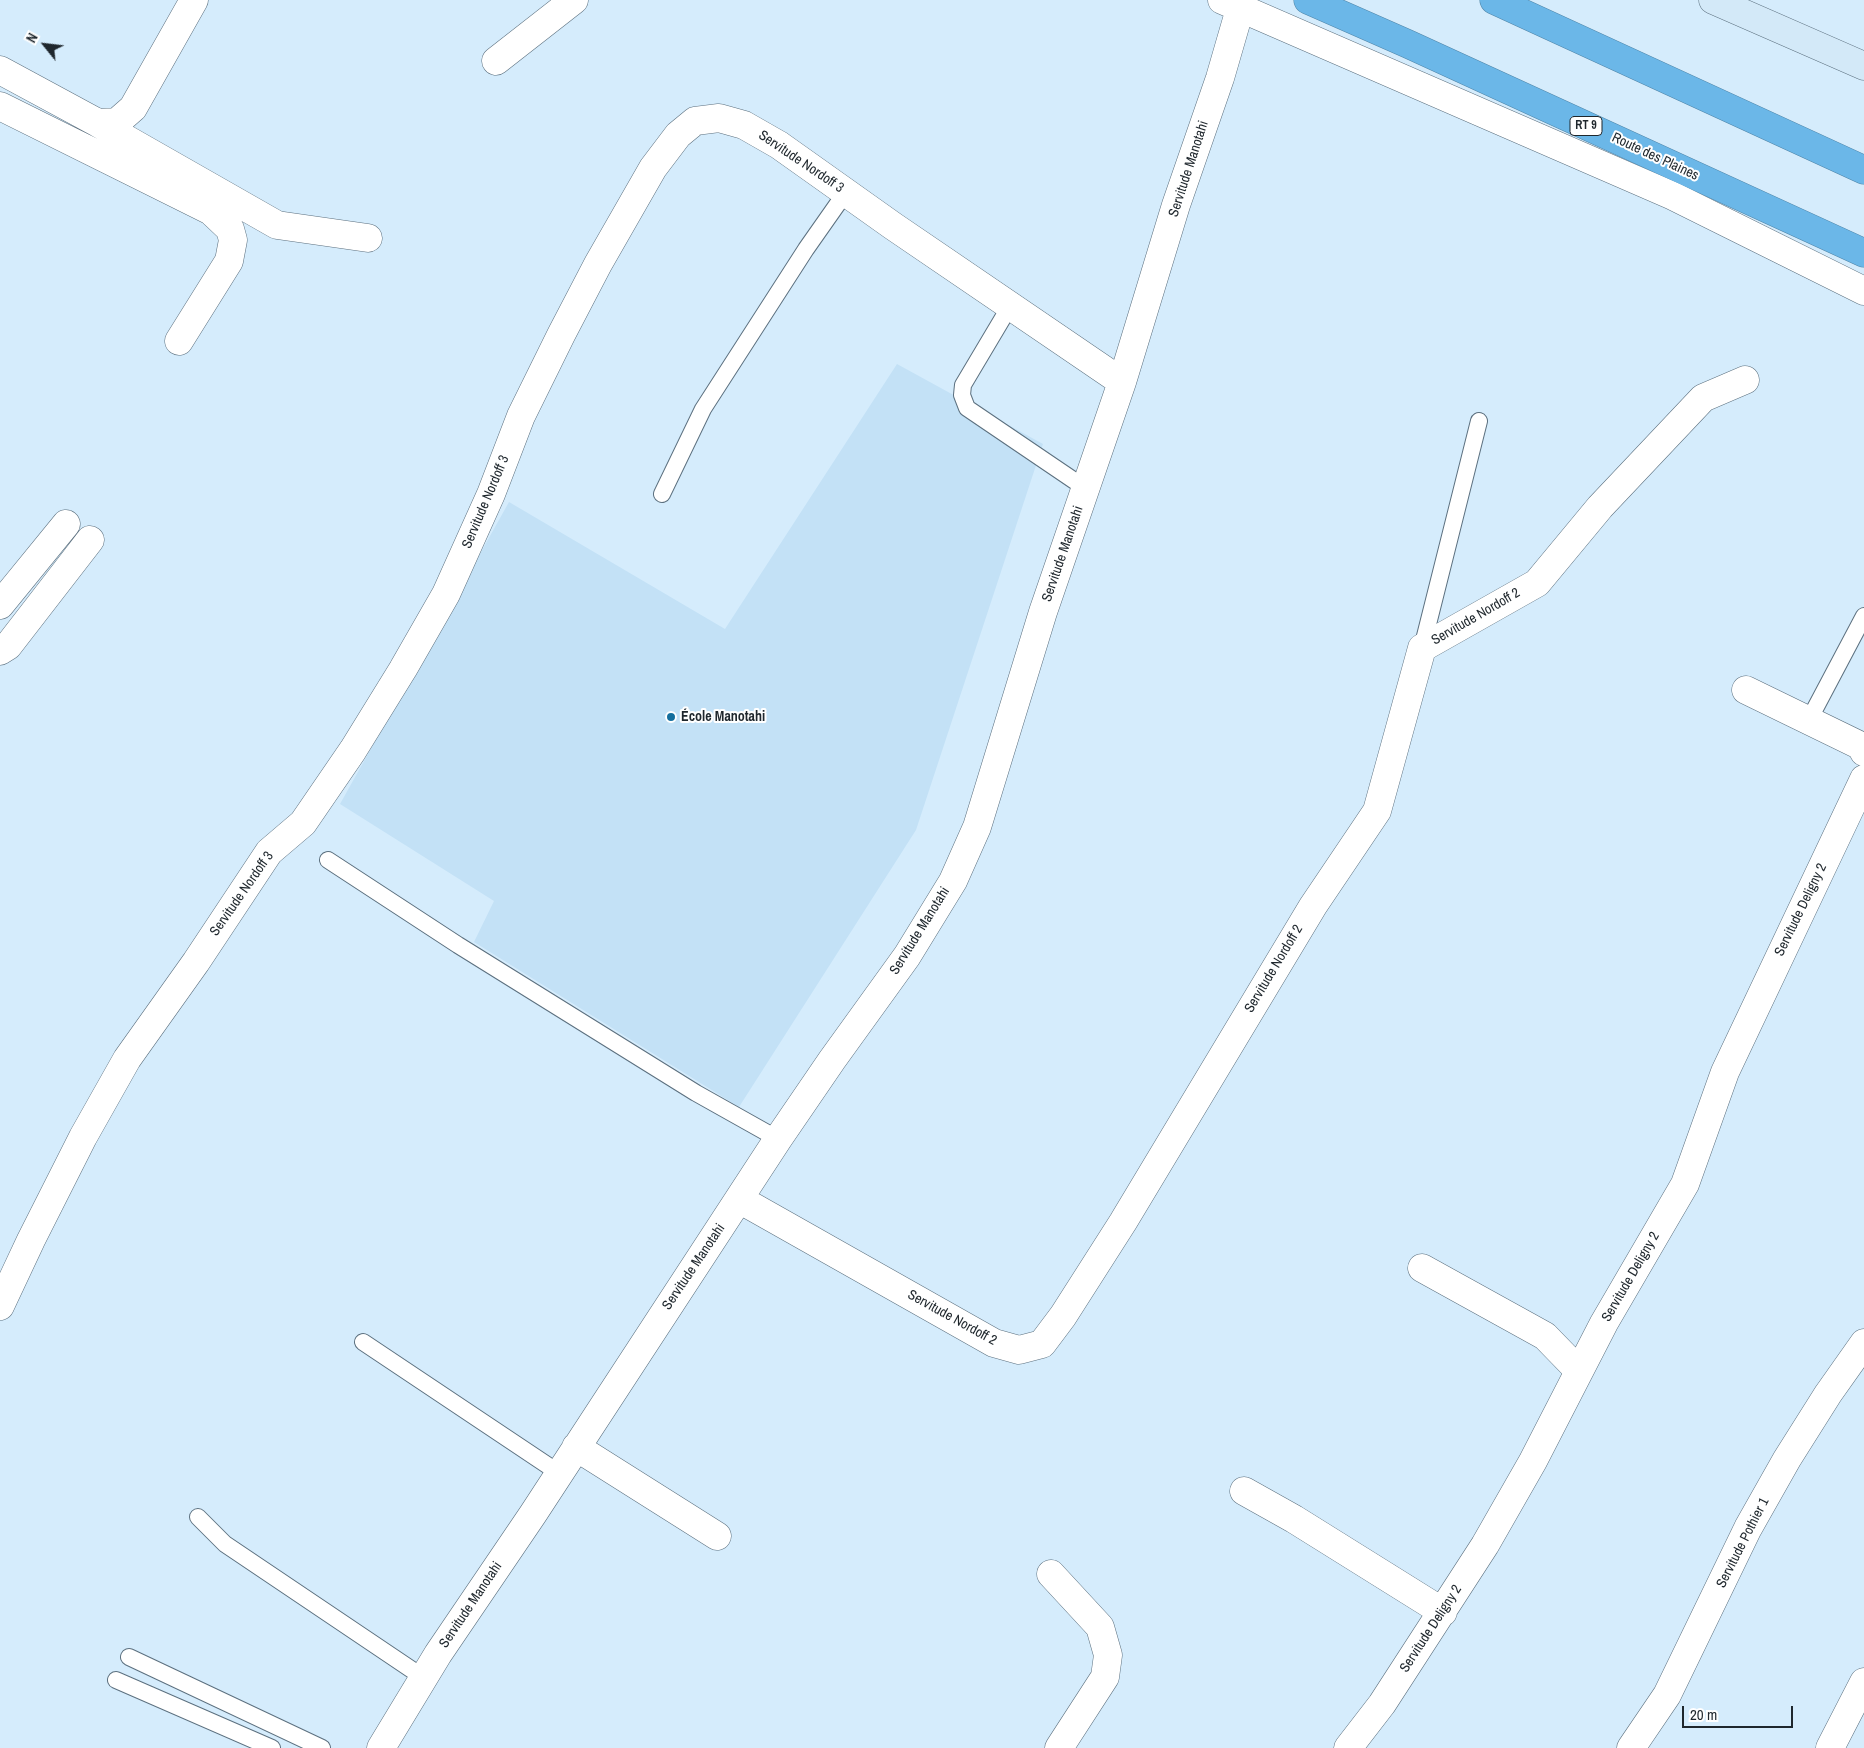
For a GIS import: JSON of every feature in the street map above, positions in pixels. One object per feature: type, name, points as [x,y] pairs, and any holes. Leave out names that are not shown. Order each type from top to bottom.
[{"type":"highway","name":"Route des Plaines","points":[[1308,0],[1864,253]]},
{"type":"highway","points":[[1494,0],[1864,170]]},
{"type":"main road","points":[[1721,2],[1864,66]]},
{"type":"street","points":[[98,123],[117,122],[133,108],[194,0]]},
{"type":"street","points":[[496,61],[574,0]]},
{"type":"street","points":[[1231,4],[1674,196],[1864,291]]},
{"type":"street","name":"Servitude Manotahi","points":[[388,1746],[438,1654],[778,1139],[906,956],[952,880],[977,827],[1043,612],[1122,382],[1176,205],[1220,78],[1231,4]]},
{"type":"street","points":[[0,70],[98,123],[277,225],[368,238]]},
{"type":"street","points":[[0,106],[211,211],[230,229],[233,240],[229,261],[178,341]]},
{"type":"street","name":"Servitude Nordoff 3","points":[[0,1306],[83,1137],[127,1060],[196,962],[269,852],[303,823],[353,750],[403,669],[446,594],[491,494],[521,416],[598,264],[654,168],[678,135],[695,121],[719,118],[744,125],[779,145],[1122,382]]},
{"type":"street","name":"Servitude Nordoff 2","points":[[739,1199],[994,1343],[1019,1350],[1042,1344],[1063,1316],[1118,1230],[1312,906],[1377,811],[1422,648],[1537,583],[1600,507],[1703,398],[1745,380]]},
{"type":"street","points":[[0,605],[66,524]]},
{"type":"street","points":[[0,651],[8,646],[90,540]]},
{"type":"street","points":[[1746,690],[1861,746],[1864,752]]},
{"type":"street","name":"Servitude Deligny 2","points":[[1348,1748],[1382,1704],[1485,1545],[1533,1461],[1604,1323],[1686,1184],[1725,1072],[1864,779]]},
{"type":"street","points":[[1422,1268],[1545,1336],[1579,1371]]},
{"type":"street","name":"Servitude Pothier 1","points":[[1631,1748],[1667,1695],[1748,1528],[1787,1460],[1828,1394],[1864,1343]]},
{"type":"street","points":[[576,1447],[717,1536]]},
{"type":"street","points":[[1244,1491],[1294,1519],[1443,1612]]},
{"type":"street","points":[[1051,1574],[1100,1627],[1108,1655],[1105,1677],[1059,1748]]},
{"type":"street","points":[[1830,1748],[1864,1682]]},
{"type":"lane","points":[[662,494],[703,409],[806,249],[846,192]]},
{"type":"lane","points":[[1010,306],[963,385],[962,395],[967,408],[1085,488]]},
{"type":"lane","points":[[1422,648],[1479,421]]},
{"type":"lane","points":[[1809,720],[1864,616]]},
{"type":"lane","points":[[328,860],[475,956],[696,1093],[778,1139]]},
{"type":"lane","points":[[363,1342],[559,1473]]},
{"type":"lane","points":[[198,1517],[225,1544],[424,1678]]},
{"type":"lane","points":[[130,1657],[322,1748]]},
{"type":"lane","points":[[116,1680],[272,1748]]},
{"type":"shaded area","name":"École Manotahi","points":[[897,364],[1043,444],[916,830],[739,1107],[474,942],[494,901],[340,804],[509,502],[725,629]]},
{"type":"place","name":"École Manotahi","points":[[671,717]]}]
